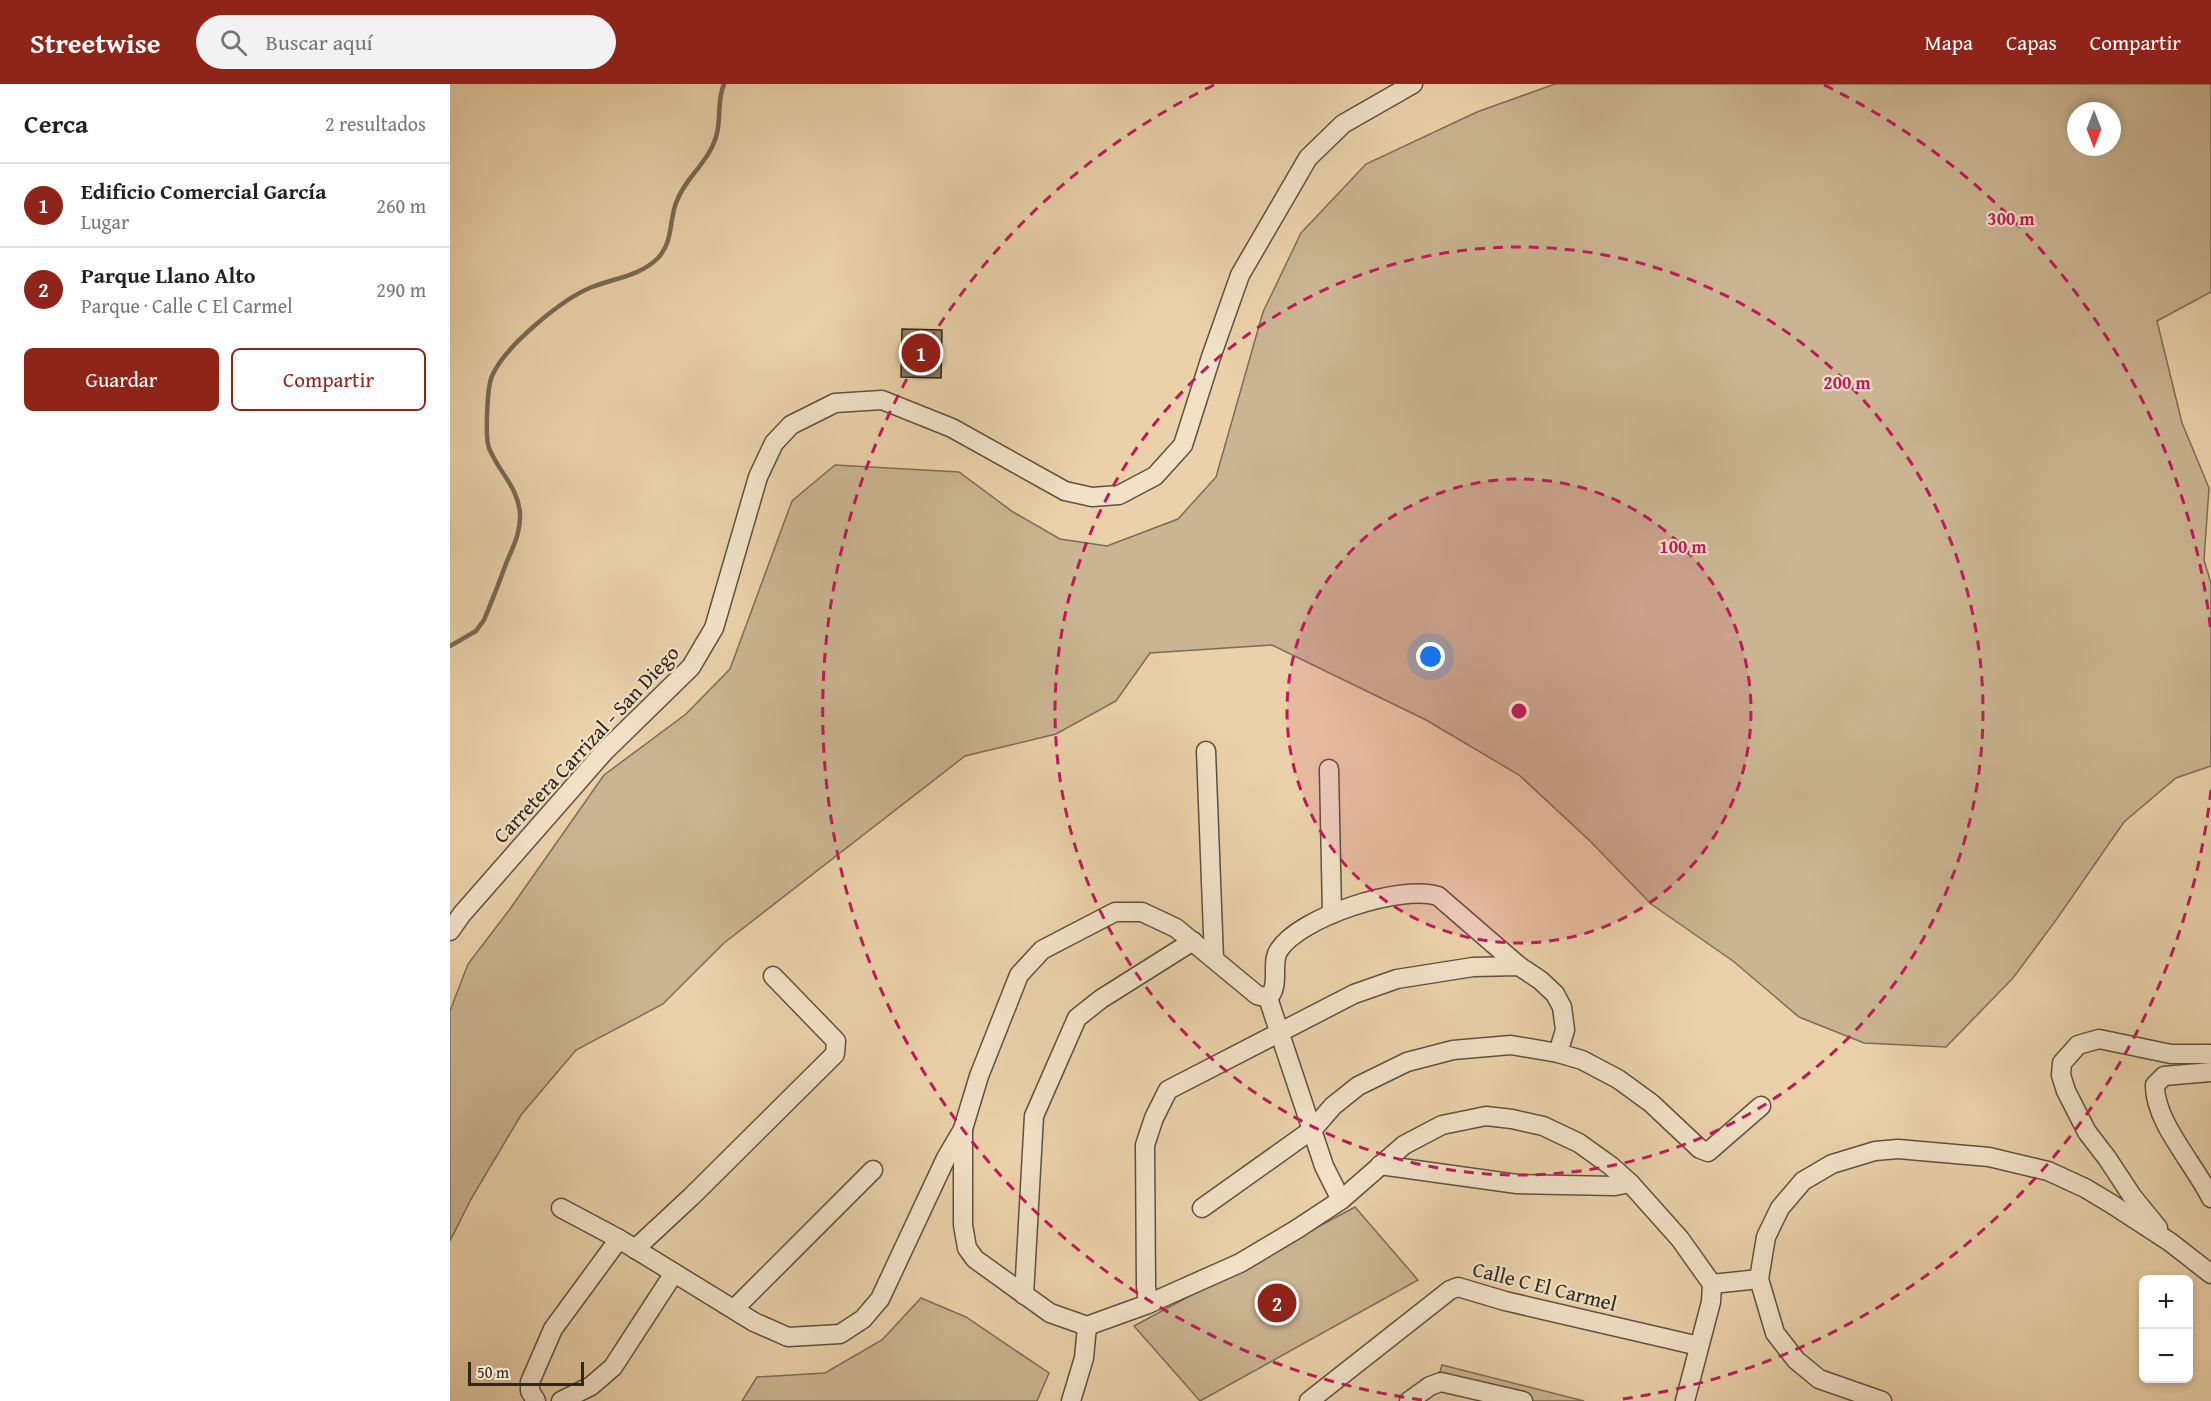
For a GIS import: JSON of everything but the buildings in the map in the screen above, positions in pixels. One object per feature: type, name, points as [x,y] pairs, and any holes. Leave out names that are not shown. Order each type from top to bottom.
[{"type":"street","name":"Carretera Carrizal - San Diego","points":[[450,931],[462,914],[604,752],[691,668],[714,628],[758,477],[774,443],[791,425],[835,403],[882,400],[952,428],[1065,491],[1092,497],[1119,495],[1155,476],[1183,445],[1240,275],[1308,158],[1343,124],[1413,84]]},
{"type":"street","points":[[1206,751],[1214,959]]},
{"type":"street","points":[[1329,769],[1332,915]]},
{"type":"street","points":[[1268,998],[1274,990],[1277,953],[1287,938],[1301,928],[1373,898],[1426,892],[1438,896],[1555,994],[1562,1007],[1565,1030],[1558,1053]]},
{"type":"street","points":[[561,1208],[619,1239],[754,1322],[788,1337],[840,1334],[863,1319],[880,1299],[941,1169],[963,1129],[979,1076],[1019,975],[1042,950],[1115,912],[1142,912],[1176,928],[1257,995],[1268,998]]},
{"type":"street","points":[[1024,1294],[1034,1116],[1077,1018],[1101,999],[1193,941]]},
{"type":"street","points":[[1148,1304],[1144,1144],[1168,1090],[1354,994],[1397,979],[1473,967],[1520,966]]},
{"type":"street","points":[[635,1249],[692,1196],[835,1054],[836,1041],[772,976]]},
{"type":"street","points":[[1268,998],[1324,1166],[1341,1200]]},
{"type":"street","points":[[2170,1242],[2132,1196],[2087,1132],[2066,1091],[2061,1075],[2061,1063],[2078,1045],[2099,1038],[2171,1054],[2211,1054]]},
{"type":"street","points":[[1202,1208],[1312,1129],[1333,1106],[1358,1086],[1407,1062],[1453,1050],[1511,1045],[1558,1053],[1582,1060],[1618,1078],[1651,1103],[1700,1149],[1708,1152],[1761,1106]]},
{"type":"street","points":[[2211,1072],[2164,1076],[2155,1085],[2155,1092],[2160,1114],[2211,1198]]},
{"type":"street","points":[[963,1129],[963,1225],[967,1248],[975,1259],[1050,1313],[1087,1326],[1148,1304],[1240,1263],[1341,1200],[1404,1145],[1442,1125],[1486,1116],[1543,1126],[1579,1143],[1630,1183],[1680,1239],[1712,1284],[1711,1302],[1684,1401]]},
{"type":"street","points":[[1882,1401],[1820,1380],[1796,1360],[1775,1333],[1759,1279],[1766,1237],[1780,1208],[1803,1181],[1832,1164],[1875,1152],[1898,1149],[1989,1157],[2048,1171],[2085,1188],[2170,1242],[2211,1274]]},
{"type":"street","points":[[1380,1165],[1517,1184],[1615,1186],[1630,1183]]},
{"type":"street","points":[[734,1309],[873,1170]]},
{"type":"street","points":[[536,1401],[530,1391],[530,1382],[553,1329],[619,1239]]},
{"type":"street","points":[[561,1401],[591,1386],[613,1367],[674,1273]]},
{"type":"street","points":[[1712,1284],[1759,1279]]},
{"type":"street","name":"Calle C El Carmel","points":[[1309,1401],[1450,1290],[1458,1287],[1505,1301],[1699,1346]]},
{"type":"street","points":[[1071,1401],[1084,1358],[1087,1326]]},
{"type":"street","points":[[1409,1401],[1430,1386],[1442,1382],[1523,1401]]},
{"type":"shaded area","points":[[1555,84],[2211,84],[2211,292],[2157,321],[2182,423],[2209,488],[2204,560],[2211,583],[2211,766],[2176,778],[2124,822],[2013,978],[1946,1047],[1864,1043],[1799,1017],[1733,961],[1651,904],[1590,841],[1519,775],[1426,720],[1272,645],[1150,653],[1116,701],[1056,734],[965,756],[724,943],[663,1004],[576,1050],[521,1115],[471,1199],[450,1241],[450,1011],[468,964],[510,909],[604,775],[686,714],[730,669],[792,501],[835,465],[959,472],[1013,512],[1060,539],[1107,546],[1178,519],[1216,477],[1263,312],[1301,233],[1366,164],[1477,112]]},
{"type":"shaded area","points":[[1355,1207],[1418,1280],[1200,1401],[1134,1326]]},
{"type":"shaded area","points":[[921,1298],[966,1317],[1049,1373],[1037,1401],[742,1401],[757,1377],[825,1373],[882,1340]]},
{"type":"shaded area","points":[[1442,1365],[1584,1401],[1491,1401],[1435,1388]]},
{"type":"waterway","points":[[450,646],[476,631],[484,620],[519,528],[520,513],[516,495],[489,448],[487,424],[492,376],[521,338],[566,302],[592,287],[643,269],[663,252],[680,194],[714,143],[724,84]]},
{"type":"place","name":"Edificio Comercial García","points":[[921,353]]},
{"type":"place","name":"Parque Llano Alto","points":[[1277,1303]]}]
